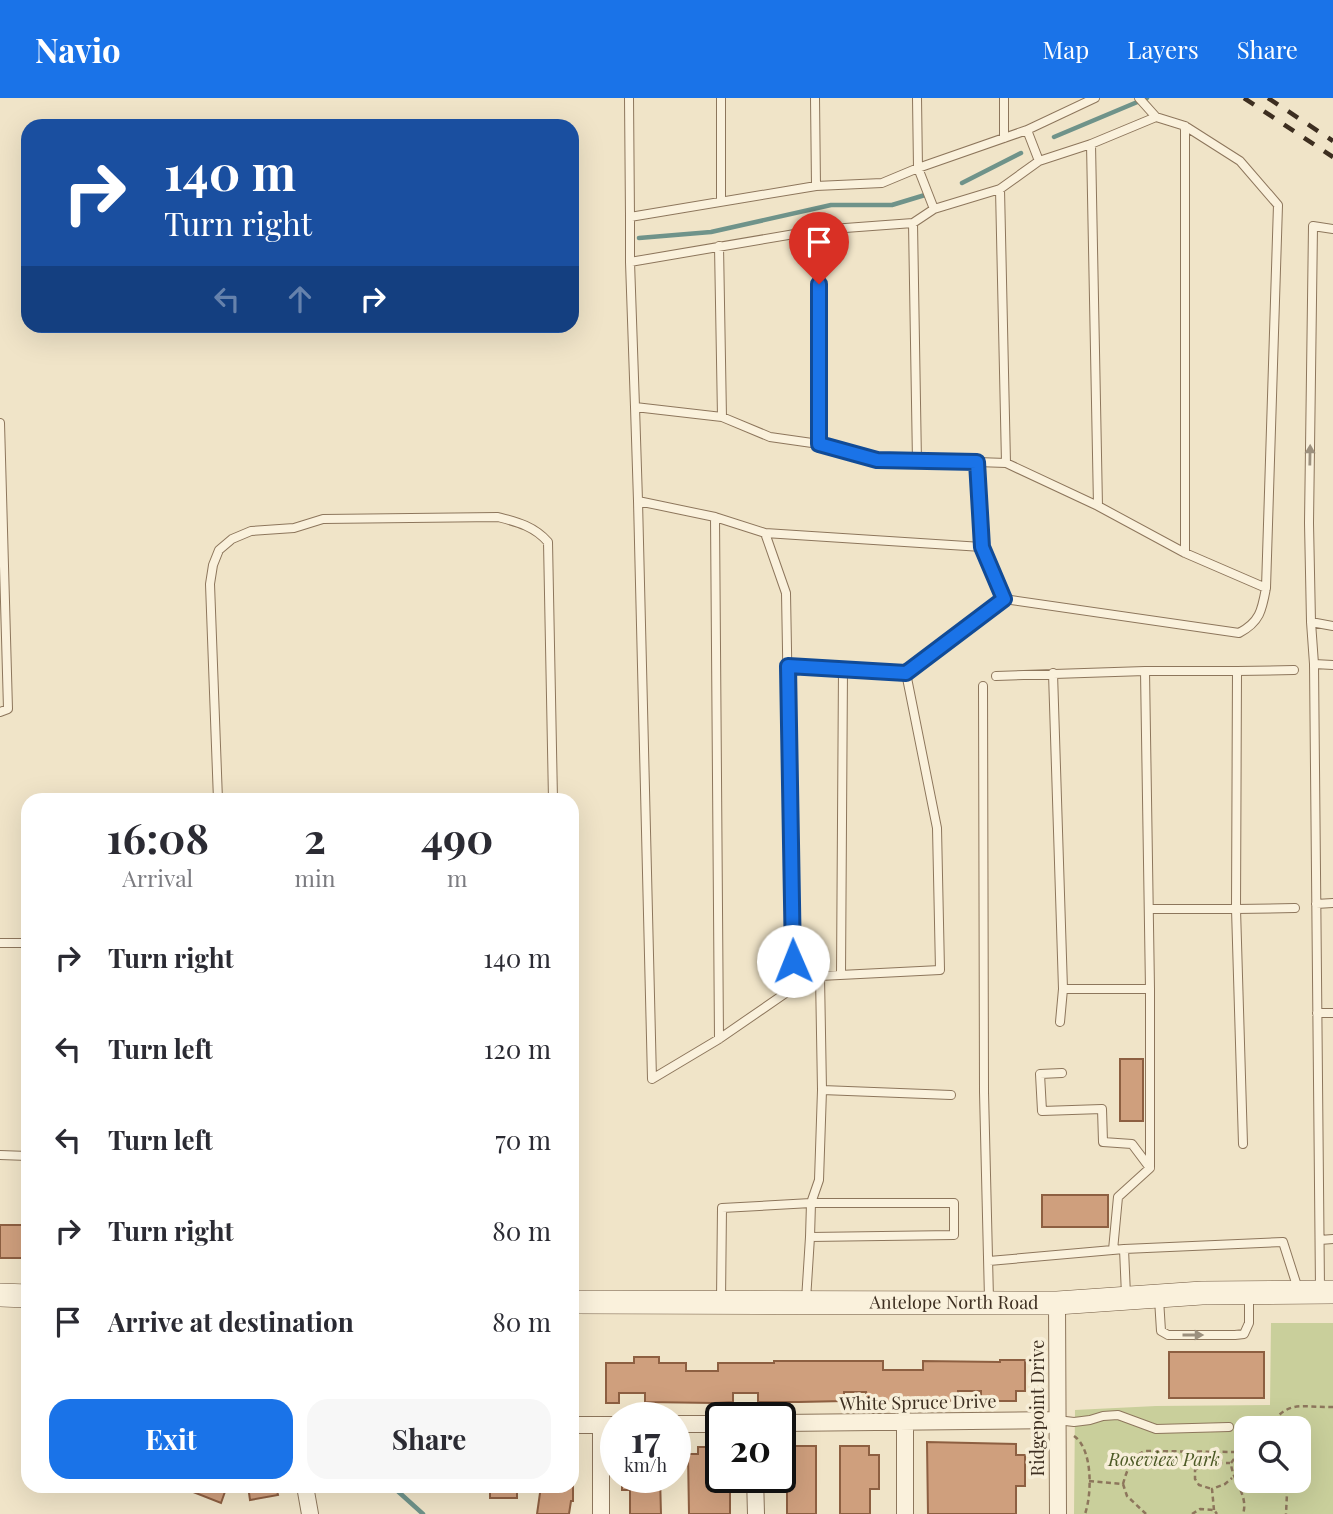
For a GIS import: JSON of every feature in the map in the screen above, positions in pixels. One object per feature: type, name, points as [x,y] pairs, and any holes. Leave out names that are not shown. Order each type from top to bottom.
[{"type":"main road","name":"Antelope North Road","points":[[579,1302],[1057,1303],[1159,1296],[1317,1292]]},
{"type":"main road","points":[[0,1296],[21,1296]]},
{"type":"street","name":"Ridgepoint Drive","points":[[1057,1303],[1058,1514]]},
{"type":"street","name":"White Spruce Drive","points":[[796,1423],[1057,1420]]},
{"type":"street","points":[[905,1423],[905,1514]]},
{"type":"street","points":[[579,1424],[600,1425]]},
{"type":"street","points":[[306,1493],[310,1514]]},
{"type":"street","points":[[601,1514],[603,1493]]},
{"type":"street","points":[[755,1493],[756,1514]]},
{"type":"lane","points":[[629,98],[630,262],[639,500],[652,1079],[719,1039],[793,988],[820,976],[940,970],[937,828],[906,673]]},
{"type":"lane","points":[[721,98],[721,200]]},
{"type":"lane","points":[[815,98],[816,186]]},
{"type":"lane","points":[[918,98],[918,168],[934,209]]},
{"type":"lane","points":[[1004,98],[1004,138]]},
{"type":"lane","points":[[630,217],[816,186],[882,183],[1027,130],[1095,98]]},
{"type":"lane","points":[[788,666],[906,673],[1004,599],[1240,633],[1253,625],[1262,608],[1266,588],[1278,205],[1240,160],[1185,126],[1156,117],[1139,98]]},
{"type":"lane","points":[[630,262],[818,230],[913,223],[934,209],[1000,189],[1039,161],[1091,144],[1156,117]]},
{"type":"lane","points":[[1185,126],[1185,553]]},
{"type":"lane","points":[[1027,130],[1039,161]]},
{"type":"lane","points":[[1091,144],[1098,506]]},
{"type":"lane","points":[[1000,189],[1006,463]]},
{"type":"lane","points":[[913,223],[917,462]]},
{"type":"lane","points":[[1317,1292],[1320,1240],[1314,664],[1309,523],[1312,226],[1333,229]]},
{"type":"lane","points":[[818,230],[819,444]]},
{"type":"lane","points":[[719,246],[722,417]]},
{"type":"lane","points":[[635,407],[722,417],[770,437],[819,444],[877,460],[1006,463],[1098,506],[1185,553],[1266,588]]},
{"type":"lane","points":[[0,423],[8,709],[0,712]]},
{"type":"lane","points":[[977,462],[982,547],[1004,599]]},
{"type":"lane","points":[[639,500],[715,517],[765,533],[982,547]]},
{"type":"lane","points":[[218,793],[210,584],[219,550],[232,539],[251,531],[294,528],[323,519],[498,517],[522,523],[540,533],[548,542],[553,793]]},
{"type":"lane","points":[[715,517],[719,1039]]},
{"type":"lane","points":[[765,533],[786,593],[793,988]]},
{"type":"lane","points":[[1311,622],[1333,626]]},
{"type":"lane","points":[[1314,664],[1333,665]]},
{"type":"lane","points":[[841,974],[843,669]]},
{"type":"lane","points":[[996,676],[1294,670]]},
{"type":"lane","points":[[1113,1250],[1118,1196],[1150,1168],[1145,671]]},
{"type":"lane","points":[[1237,671],[1236,909],[1243,1144]]},
{"type":"lane","points":[[1052,673],[1062,989],[1060,1022]]},
{"type":"lane","points":[[983,686],[984,1078],[989,1303]]},
{"type":"lane","points":[[1316,904],[1333,903]]},
{"type":"lane","points":[[1149,909],[1295,908]]},
{"type":"lane","points":[[0,943],[21,943]]},
{"type":"lane","points":[[806,1303],[811,1203],[819,1180],[822,1090],[820,976]]},
{"type":"lane","points":[[1062,989],[1150,989]]},
{"type":"lane","points":[[1317,1013],[1333,1013]]},
{"type":"lane","points":[[1062,1073],[1041,1074],[1042,1111],[1102,1108],[1103,1142],[1132,1144],[1150,1168]]},
{"type":"lane","points":[[822,1090],[951,1095]]},
{"type":"lane","points":[[0,1155],[21,1156]]},
{"type":"lane","points":[[721,1303],[722,1208],[811,1203],[954,1203],[954,1236],[810,1237]]},
{"type":"lane","points":[[1320,1240],[1333,1240]]},
{"type":"lane","points":[[989,1261],[1124,1249],[1283,1242],[1317,1292]]},
{"type":"lane","points":[[1124,1249],[1126,1298]]},
{"type":"lane","points":[[1159,1296],[1161,1331],[1168,1335],[1235,1335],[1244,1334],[1248,1328],[1250,1293]]},
{"type":"lane","points":[[1057,1420],[1074,1422],[1118,1415],[1156,1429],[1229,1427]]},
{"type":"path","points":[[1277,1416],[1290,1407],[1333,1407]]},
{"type":"path","points":[[1074,1436],[1087,1455],[1089,1481],[1085,1514]]},
{"type":"path","points":[[1146,1514],[1127,1496],[1123,1483],[1136,1455],[1144,1451],[1234,1452]]},
{"type":"path","points":[[1209,1451],[1209,1462]]},
{"type":"path","points":[[1234,1459],[1231,1463],[1232,1478],[1244,1498],[1243,1514]]},
{"type":"path","points":[[1231,1463],[1202,1464],[1195,1470],[1195,1479],[1199,1485],[1212,1489],[1232,1478]]},
{"type":"path","points":[[1089,1481],[1123,1483]]},
{"type":"path","points":[[1212,1489],[1214,1510],[1217,1514]]},
{"type":"path","points":[[1286,1514],[1287,1493]]},
{"type":"path","points":[[1192,1514],[1200,1509],[1214,1510]]},
{"type":"green space","name":"Roseview Park","points":[[1271,1323],[1333,1323],[1333,1514],[1074,1514],[1075,1410],[1270,1405]]},
{"type":"building","points":[[1120,1059],[1143,1059],[1143,1121],[1120,1121]]},
{"type":"building","points":[[1042,1195],[1108,1195],[1108,1227],[1042,1227]]},
{"type":"building","points":[[0,1225],[21,1225],[21,1258],[0,1258]]},
{"type":"building","points":[[1169,1352],[1264,1352],[1264,1398],[1169,1398]]},
{"type":"building","points":[[634,1357],[659,1357],[659,1363],[686,1363],[686,1371],[718,1371],[718,1363],[883,1361],[883,1370],[923,1370],[923,1361],[1025,1360],[1025,1391],[1016,1391],[1016,1401],[981,1401],[981,1391],[958,1391],[958,1401],[866,1401],[866,1392],[844,1392],[844,1401],[758,1402],[758,1393],[733,1393],[733,1402],[645,1402],[645,1393],[619,1393],[619,1402],[606,1402],[606,1363],[634,1363]]},
{"type":"building","points":[[927,1442],[1016,1444],[1016,1455],[1025,1455],[1025,1486],[1016,1486],[1016,1514],[928,1514]]},
{"type":"building","points":[[796,1446],[816,1446],[816,1514],[787,1514],[787,1493],[796,1493]]},
{"type":"building","points":[[840,1446],[869,1446],[869,1455],[879,1455],[879,1489],[870,1489],[870,1514],[840,1514]]},
{"type":"building","points":[[698,1447],[705,1447],[705,1493],[730,1493],[730,1514],[689,1514],[691,1454],[698,1454]]},
{"type":"building","points":[[196,1493],[225,1493],[221,1503]]},
{"type":"building","points":[[249,1493],[278,1495],[250,1500]]},
{"type":"building","points":[[490,1493],[517,1493],[517,1498],[490,1498]]},
{"type":"building","points":[[540,1493],[573,1493],[569,1514],[537,1514]]},
{"type":"building","points":[[630,1493],[660,1493],[661,1514],[630,1514]]},
{"type":"waterway","points":[[1054,137],[1147,98]]},
{"type":"waterway","points":[[962,183],[1021,153]]},
{"type":"waterway","points":[[639,238],[711,232],[831,205],[892,205],[925,195]]},
{"type":"waterway","points":[[400,1493],[423,1514]]},
{"type":"railway","points":[[1244,98],[1333,157]]},
{"type":"railway","points":[[1268,98],[1333,141]]},
{"type":"route","points":[[793,961],[788,666],[906,673],[1004,599],[982,547],[977,462],[877,460],[819,444],[819,284]]}]
